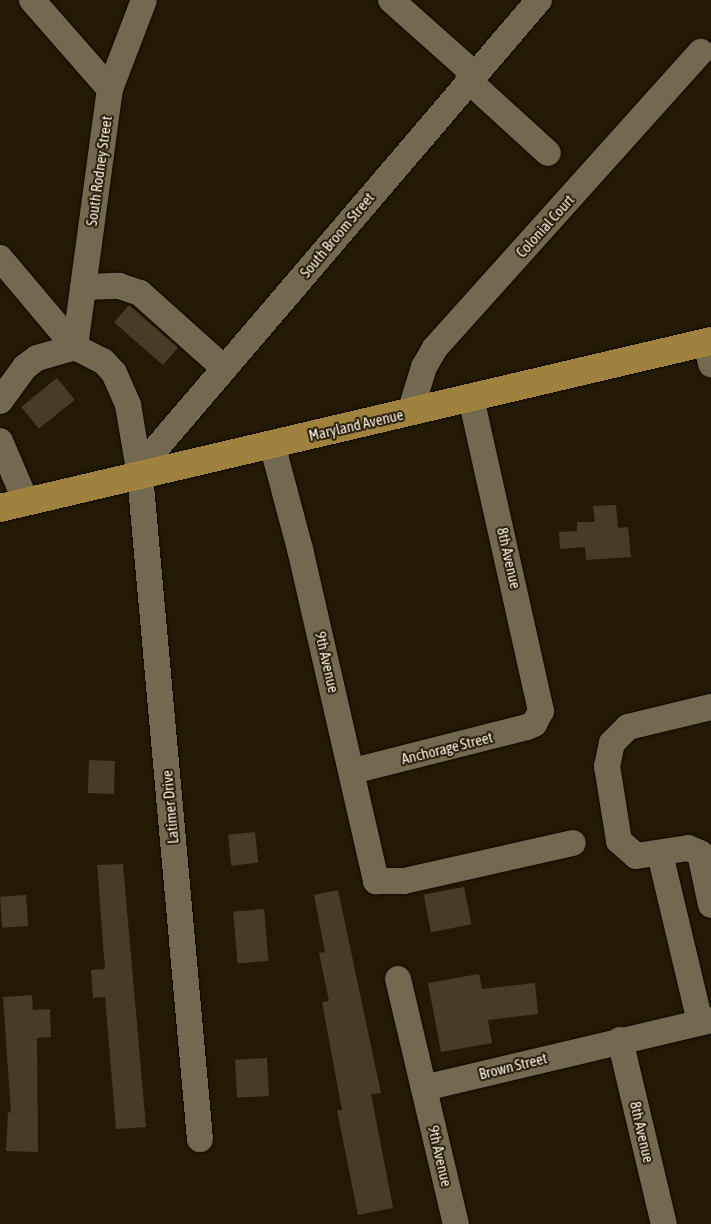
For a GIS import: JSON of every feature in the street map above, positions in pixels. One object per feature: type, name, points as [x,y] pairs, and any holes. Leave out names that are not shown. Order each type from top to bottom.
[{"type":"main road","name":"Maryland Avenue","points":[[13,505],[471,398],[709,349]]},
{"type":"street","points":[[32,0],[110,89]]},
{"type":"street","name":"South Rodney Street","points":[[75,347],[110,89],[144,0]]},
{"type":"street","points":[[391,0],[548,153]]},
{"type":"street","name":"South Broom Street","points":[[140,475],[148,458],[471,77],[539,0]]},
{"type":"street","name":"Colonial Court","points":[[410,412],[424,367],[435,348],[701,52]]},
{"type":"street","points":[[0,258],[75,347],[103,361],[122,386],[140,475]]},
{"type":"street","points":[[83,287],[119,286],[140,294],[224,368]]},
{"type":"street","points":[[0,401],[24,367],[37,358],[75,347]]},
{"type":"street","name":"8th Avenue","points":[[471,398],[542,704],[538,718]]},
{"type":"street","points":[[0,441],[13,505]]},
{"type":"street","name":"9th Avenue","points":[[272,444],[353,771],[376,881],[404,881],[573,843]]},
{"type":"street","name":"Latimer Drive","points":[[140,475],[200,1139]]},
{"type":"street","points":[[711,707],[628,727],[612,743],[607,766],[619,841],[636,856],[660,854],[688,848],[700,853],[711,905]]},
{"type":"street","name":"Anchorage Street","points":[[353,771],[527,727],[538,718]]},
{"type":"street","points":[[660,854],[706,1021]]},
{"type":"street","points":[[398,979],[424,1088]]},
{"type":"street","name":"Brown Street","points":[[424,1088],[706,1021]]},
{"type":"street","name":"8th Avenue","points":[[620,1040],[664,1224]]},
{"type":"street","name":"9th Avenue","points":[[424,1088],[456,1224]]},
{"type":"building","points":[[129,305],[178,348],[163,365],[114,322]]},
{"type":"building","points":[[57,378],[75,400],[39,429],[21,407]]},
{"type":"building","points":[[616,505],[618,528],[628,527],[631,557],[586,560],[585,547],[560,549],[559,532],[577,531],[577,522],[595,522],[593,506]]},
{"type":"building","points":[[89,760],[115,761],[114,794],[88,793]]},
{"type":"building","points":[[255,832],[258,863],[231,866],[228,835]]},
{"type":"building","points":[[123,864],[146,1127],[116,1129],[105,997],[93,998],[91,970],[105,969],[97,865]]},
{"type":"building","points":[[464,887],[471,924],[431,932],[424,895]]},
{"type":"building","points":[[338,890],[381,1093],[371,1094],[393,1208],[358,1215],[337,1110],[342,1110],[322,1002],[329,1001],[319,953],[325,952],[314,895]]},
{"type":"building","points":[[26,895],[28,926],[2,928],[0,897]]},
{"type":"building","points":[[264,909],[269,961],[238,964],[233,912]]},
{"type":"building","points":[[479,974],[482,989],[535,983],[538,1014],[488,1020],[492,1043],[441,1052],[428,983]]},
{"type":"building","points":[[32,995],[33,1010],[50,1009],[51,1037],[37,1038],[38,1152],[6,1151],[8,1112],[11,1113],[3,997]]},
{"type":"building","points":[[267,1058],[269,1096],[237,1098],[235,1060]]}]
